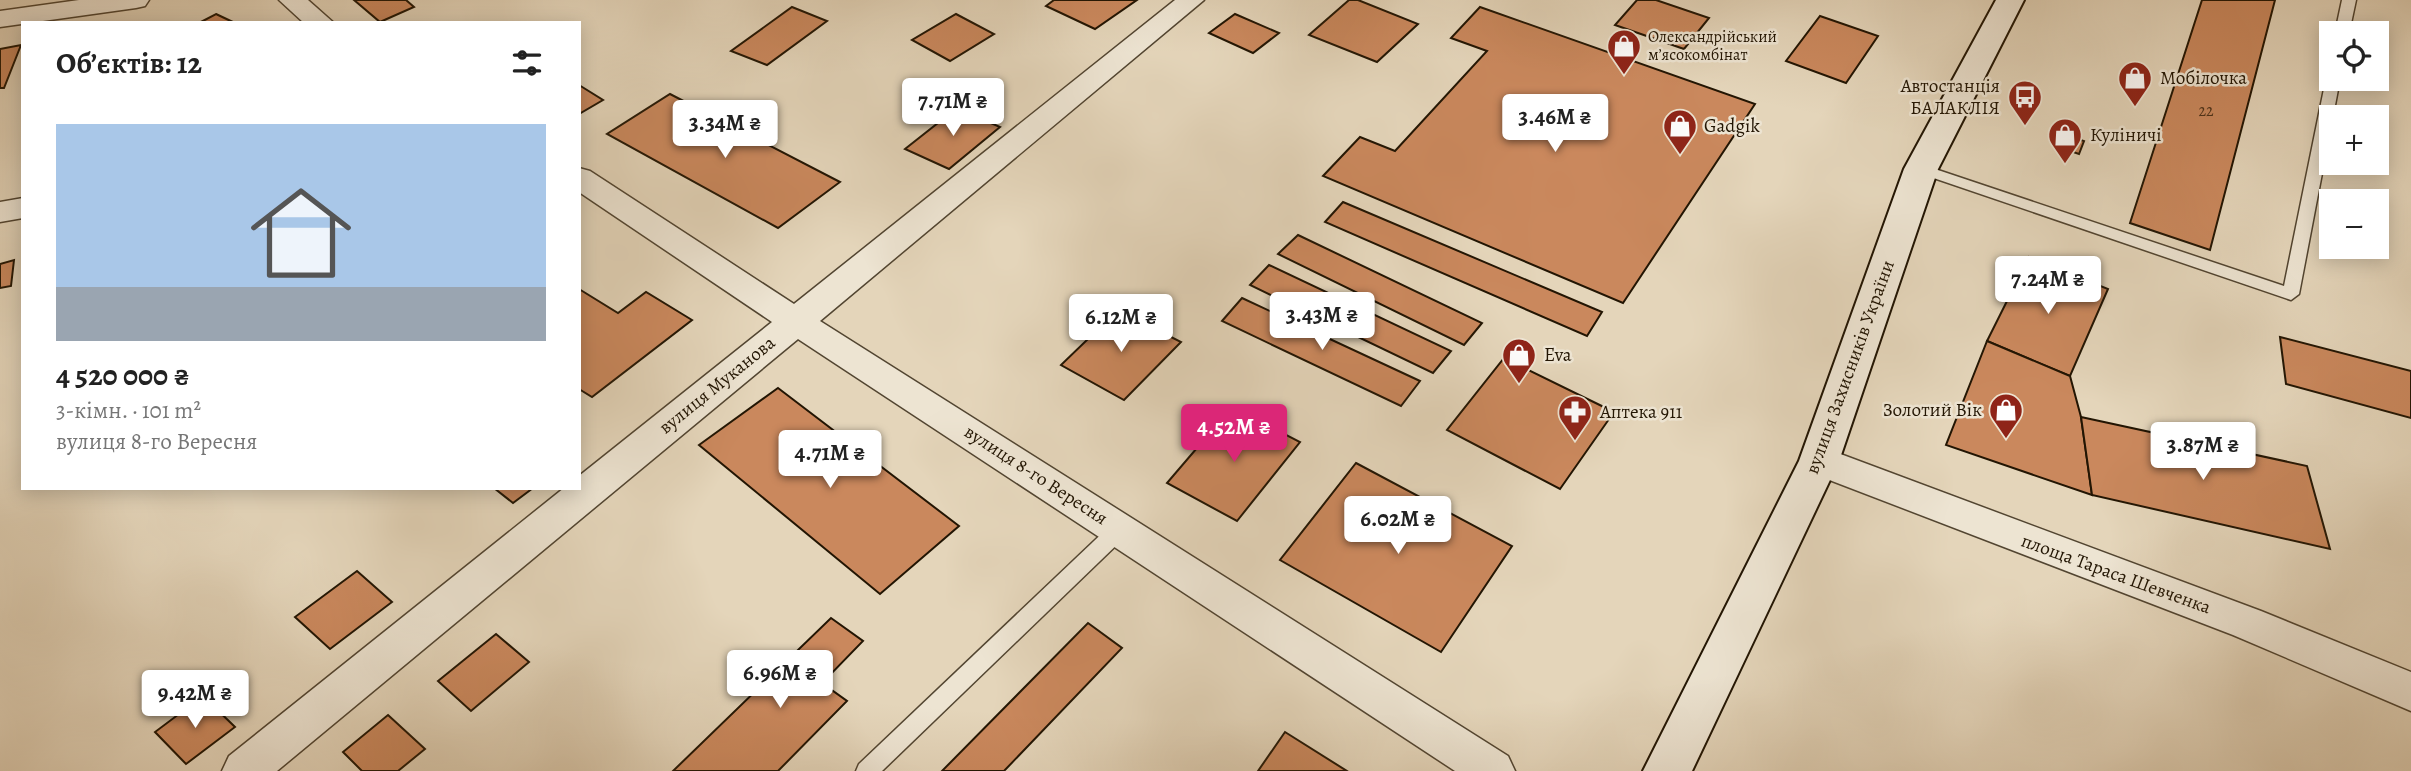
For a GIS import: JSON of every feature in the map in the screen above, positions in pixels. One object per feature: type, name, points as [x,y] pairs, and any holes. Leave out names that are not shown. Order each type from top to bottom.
[{"type":"street","points":[[0,19],[136,0]]},
{"type":"street","points":[[292,0],[318,21]]},
{"type":"street","name":"вулиця Муканова","points":[[244,771],[1191,0]]},
{"type":"street","name":"вулиця Захисників України","points":[[1667,771],[1819,461],[1921,169],[2010,0]]},
{"type":"street","name":"вулиця 8-го Вересня","points":[[581,179],[795,321],[1493,771]]},
{"type":"street","points":[[0,212],[21,208]]},
{"type":"street","name":"площа Тараса Шевченка","points":[[1819,461],[2247,622],[2411,692]]},
{"type":"lane","points":[[2345,21],[2349,0]]},
{"type":"lane","points":[[1921,169],[2291,294],[2331,91]]},
{"type":"lane","points":[[867,771],[1120,529]]},
{"type":"building","points":[[354,0],[406,0],[414,7],[382,21]]},
{"type":"building","points":[[1054,0],[1137,0],[1095,29],[1046,6]]},
{"type":"building","points":[[1349,0],[1358,0],[1418,24],[1377,62],[1309,35]]},
{"type":"building","points":[[1637,0],[1656,0],[1709,18],[1684,49],[1615,25]]},
{"type":"building","points":[[2202,0],[2275,0],[2210,250],[2130,223]]},
{"type":"building","points":[[792,7],[827,21],[767,65],[731,51]]},
{"type":"building","points":[[1480,7],[1755,104],[1623,303],[1323,176],[1360,137],[1395,151],[1487,51],[1451,38]]},
{"type":"building","points":[[216,14],[231,21],[203,21]]},
{"type":"building","points":[[956,14],[994,34],[950,61],[912,40]]},
{"type":"building","points":[[1235,14],[1279,33],[1253,53],[1209,33]]},
{"type":"building","points":[[1820,16],[1878,36],[1846,83],[1786,61]]},
{"type":"building","points":[[21,45],[4,88],[0,88],[0,49]]},
{"type":"building","points":[[581,86],[603,100],[581,113]]},
{"type":"building","points":[[670,94],[840,182],[778,228],[607,134]]},
{"type":"building","points":[[957,108],[1000,127],[949,169],[905,149]]},
{"type":"building","points":[[2069,136],[2084,141],[2079,154],[2064,149]]},
{"type":"building","points":[[1343,202],[1602,312],[1587,336],[1325,222]]},
{"type":"building","points":[[1298,235],[1482,323],[1464,345],[1278,254]]},
{"type":"building","points":[[2029,257],[2108,289],[2070,376],[1987,341]]},
{"type":"building","points":[[14,260],[11,286],[0,288],[0,264]]},
{"type":"building","points":[[1269,265],[1451,351],[1433,373],[1250,285]]},
{"type":"building","points":[[581,290],[618,313],[646,292],[692,320],[592,397],[581,390]]},
{"type":"building","points":[[1242,298],[1420,381],[1401,406],[1222,321]]},
{"type":"building","points":[[1118,310],[1181,342],[1124,400],[1061,365]]},
{"type":"building","points":[[2280,337],[2411,371],[2411,418],[2286,384]]},
{"type":"building","points":[[1987,341],[2070,376],[2081,417],[2092,495],[1946,445]]},
{"type":"building","points":[[1504,358],[1614,412],[1560,489],[1447,430]]},
{"type":"building","points":[[778,388],[959,526],[880,594],[699,445]]},
{"type":"building","points":[[1232,407],[1300,442],[1237,521],[1167,483]]},
{"type":"building","points":[[2081,417],[2307,466],[2330,549],[2092,495]]},
{"type":"building","points":[[1356,463],[1512,546],[1441,652],[1280,560]]},
{"type":"building","points":[[497,490],[530,490],[513,503]]},
{"type":"building","points":[[357,571],[392,602],[330,649],[295,617]]},
{"type":"building","points":[[831,618],[863,641],[822,683],[847,701],[778,771],[673,771]]},
{"type":"building","points":[[1088,623],[1122,648],[1004,771],[942,771]]},
{"type":"building","points":[[496,634],[529,662],[471,711],[438,681]]},
{"type":"building","points":[[203,696],[235,727],[186,764],[155,732]]},
{"type":"building","points":[[388,715],[425,749],[398,771],[362,771],[343,752]]},
{"type":"building","points":[[1285,732],[1347,771],[1258,771]]},
{"type":"place","name":"Олександрійський мʼясокомбінат","points":[[1624,76]]},
{"type":"place","name":"Мобілочка","points":[[2135,108]]},
{"type":"place","name":"Автостанція БАЛАКЛІЯ","points":[[2025,127]]},
{"type":"place","name":"Gadgik","points":[[1680,156]]},
{"type":"place","name":"Куліничі","points":[[2065,165]]},
{"type":"place","name":"Eva","points":[[1519,385]]},
{"type":"place","name":"Золотий Вік","points":[[2006,440]]},
{"type":"place","name":"Аптека 911","points":[[1575,442]]}]
